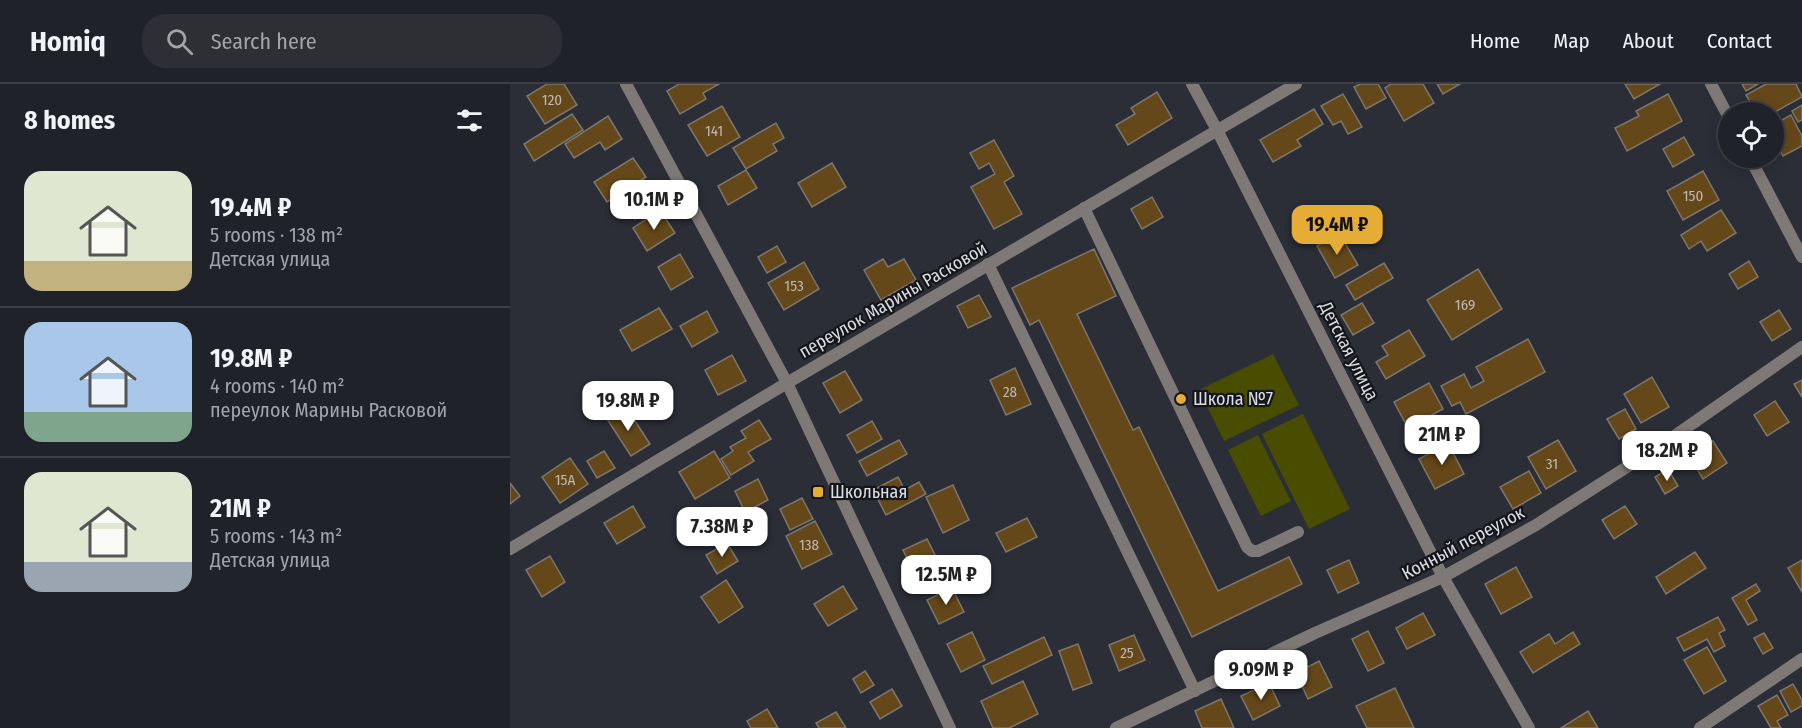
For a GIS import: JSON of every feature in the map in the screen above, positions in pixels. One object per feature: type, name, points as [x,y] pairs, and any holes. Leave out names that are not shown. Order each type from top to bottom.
[{"type":"street","points":[[626,84],[787,383],[950,728]]},
{"type":"street","name":"Детская улица","points":[[1192,84],[1443,577],[1529,728]]},
{"type":"street","name":"переулок Марины Расковой","points":[[510,549],[988,264],[1296,84]]},
{"type":"street","points":[[1711,84],[1721,102]]},
{"type":"street","points":[[1755,168],[1802,257]]},
{"type":"street","points":[[1084,208],[1247,547],[1252,551],[1258,551],[1298,532]]},
{"type":"street","points":[[988,264],[1195,691]]},
{"type":"street","name":"Конный переулок","points":[[1116,728],[1315,633],[1443,577],[1536,525],[1666,442],[1802,347]]},
{"type":"street","points":[[1700,728],[1802,659]]},
{"type":"shaded area","points":[[1273,354],[1299,405],[1224,441],[1199,390]]},
{"type":"shaded area","points":[[1303,414],[1350,509],[1309,529],[1262,434]]},
{"type":"shaded area","points":[[1258,435],[1291,501],[1261,516],[1228,450]]},
{"type":"building","points":[[547,84],[564,84],[577,105],[545,124],[527,96]]},
{"type":"building","points":[[679,84],[719,84],[703,93],[706,99],[680,114],[667,91]]},
{"type":"building","points":[[1360,84],[1378,84],[1386,98],[1366,109],[1354,87]]},
{"type":"building","points":[[1391,84],[1423,84],[1434,103],[1404,121],[1385,88]]},
{"type":"building","points":[[1437,84],[1460,84],[1443,94]]},
{"type":"building","points":[[1625,84],[1660,84],[1634,99]]},
{"type":"building","points":[[1742,84],[1758,84],[1746,91]]},
{"type":"building","points":[[1766,84],[1796,84],[1802,97],[1784,107],[1784,102],[1750,102],[1746,95]]},
{"type":"building","points":[[1157,92],[1172,118],[1128,145],[1116,125],[1135,114],[1131,108]]},
{"type":"building","points":[[1343,94],[1362,127],[1348,134],[1341,121],[1333,125],[1321,106]]},
{"type":"building","points":[[1668,94],[1682,121],[1627,151],[1615,128],[1639,116],[1636,111]]},
{"type":"building","points":[[1802,105],[1802,120],[1798,122],[1792,111]]},
{"type":"building","points":[[722,106],[740,137],[707,156],[688,125]]},
{"type":"building","points":[[1314,109],[1323,124],[1297,140],[1301,146],[1273,162],[1260,140]]},
{"type":"building","points":[[572,114],[583,130],[534,161],[524,144]]},
{"type":"building","points":[[1791,115],[1802,136],[1802,146],[1784,155],[1784,119]]},
{"type":"building","points":[[608,116],[622,139],[605,150],[600,142],[574,158],[565,144]]},
{"type":"building","points":[[776,123],[784,138],[773,144],[777,151],[746,169],[733,148]]},
{"type":"building","points":[[1684,137],[1694,155],[1673,167],[1663,149]]},
{"type":"building","points":[[994,140],[1014,176],[1004,182],[1022,214],[994,229],[971,187],[995,174],[989,163],[979,169],[970,153]]},
{"type":"building","points":[[633,158],[646,177],[607,202],[594,182]]},
{"type":"building","points":[[832,163],[846,187],[812,207],[798,183]]},
{"type":"building","points":[[746,170],[757,188],[728,205],[718,186]]},
{"type":"building","points":[[1703,171],[1719,200],[1683,220],[1667,191]]},
{"type":"building","points":[[651,190],[660,203],[635,219],[626,206]]},
{"type":"building","points":[[1152,197],[1163,217],[1142,229],[1131,209]]},
{"type":"building","points":[[660,210],[675,233],[647,251],[633,228]]},
{"type":"building","points":[[1721,210],[1736,233],[1707,251],[1701,241],[1689,249],[1681,235]]},
{"type":"building","points":[[1339,233],[1358,265],[1335,278],[1317,246]]},
{"type":"building","points":[[777,246],[786,262],[767,273],[758,257]]},
{"type":"building","points":[[1094,249],[1116,296],[1077,314],[1133,430],[1139,427],[1218,591],[1289,557],[1302,584],[1192,637],[1039,320],[1030,325],[1012,288]]},
{"type":"building","points":[[680,254],[693,277],[671,290],[658,267]]},
{"type":"building","points":[[883,259],[888,267],[904,259],[916,280],[881,300],[864,270]]},
{"type":"building","points":[[1749,261],[1758,277],[1738,289],[1729,274]]},
{"type":"building","points":[[804,262],[819,289],[784,310],[768,283]]},
{"type":"building","points":[[1384,263],[1393,278],[1355,300],[1346,285]]},
{"type":"building","points":[[1478,269],[1502,309],[1452,340],[1427,300]]},
{"type":"building","points":[[979,295],[991,317],[968,328],[957,306]]},
{"type":"building","points":[[1362,303],[1374,323],[1353,335],[1341,315]]},
{"type":"building","points":[[659,308],[672,329],[632,351],[620,330]]},
{"type":"building","points":[[1779,310],[1791,329],[1772,341],[1760,322]]},
{"type":"building","points":[[707,311],[718,332],[692,347],[680,326]]},
{"type":"building","points":[[1409,330],[1425,356],[1386,379],[1376,362],[1388,355],[1382,346]]},
{"type":"building","points":[[1528,339],[1545,372],[1466,414],[1460,402],[1452,406],[1441,386],[1464,374],[1471,388],[1484,381],[1476,367]]},
{"type":"building","points":[[732,355],[746,381],[718,395],[705,370]]},
{"type":"building","points":[[1015,368],[1031,404],[1006,415],[990,380]]},
{"type":"building","points":[[845,371],[862,400],[840,413],[823,383]]},
{"type":"building","points":[[1652,377],[1669,407],[1641,423],[1624,394]]},
{"type":"building","points":[[1802,380],[1802,397],[1794,384]]},
{"type":"building","points":[[1429,383],[1443,409],[1408,428],[1394,402]]},
{"type":"building","points":[[1775,401],[1789,422],[1767,436],[1754,415]]},
{"type":"building","points":[[626,407],[650,444],[631,456],[607,419]]},
{"type":"building","points":[[1625,409],[1636,429],[1619,439],[1607,419]]},
{"type":"building","points":[[759,420],[771,439],[748,452],[754,461],[731,475],[721,459],[733,451],[730,447],[746,438],[741,431]]},
{"type":"building","points":[[872,421],[882,439],[857,453],[847,435]]},
{"type":"building","points":[[899,440],[907,454],[867,476],[859,461]]},
{"type":"building","points":[[1558,440],[1576,471],[1546,489],[1528,457]]},
{"type":"building","points":[[1713,441],[1727,463],[1703,479],[1689,456]]},
{"type":"building","points":[[1448,443],[1464,474],[1435,489],[1419,459]]},
{"type":"building","points":[[604,451],[615,468],[597,478],[587,461]]},
{"type":"building","points":[[714,451],[730,478],[695,499],[679,472]]},
{"type":"building","points":[[570,458],[588,484],[560,503],[542,477]]},
{"type":"building","points":[[1668,469],[1678,486],[1665,494],[1655,477]]},
{"type":"building","points":[[1529,471],[1541,493],[1513,509],[1500,487]]},
{"type":"building","points":[[898,477],[905,490],[919,482],[926,494],[886,515],[873,490]]},
{"type":"building","points":[[758,479],[768,500],[745,512],[735,491]]},
{"type":"building","points":[[510,483],[520,496],[510,504]]},
{"type":"building","points":[[953,485],[969,520],[943,533],[926,497]]},
{"type":"building","points":[[802,498],[813,519],[790,530],[780,509]]},
{"type":"building","points":[[633,506],[645,527],[617,544],[604,523]]},
{"type":"building","points":[[1625,506],[1637,524],[1614,539],[1602,520]]},
{"type":"building","points":[[1027,518],[1037,537],[1006,552],[996,533]]},
{"type":"building","points":[[815,521],[832,554],[802,569],[786,536]]},
{"type":"building","points":[[927,539],[936,557],[912,568],[903,550]]},
{"type":"building","points":[[727,543],[738,561],[717,574],[706,555]]},
{"type":"building","points":[[1695,552],[1706,568],[1666,594],[1656,577]]},
{"type":"building","points":[[550,556],[565,582],[542,597],[526,570]]},
{"type":"building","points":[[1349,560],[1359,583],[1338,593],[1327,570]]},
{"type":"building","points":[[1802,560],[1802,592],[1788,568]]},
{"type":"building","points":[[1516,567],[1532,597],[1501,614],[1485,584]]},
{"type":"building","points":[[726,580],[743,607],[719,623],[701,597]]},
{"type":"building","points":[[1756,584],[1760,591],[1746,600],[1757,620],[1748,625],[1732,598]]},
{"type":"building","points":[[843,586],[857,609],[828,626],[814,604]]},
{"type":"building","points":[[952,588],[964,612],[939,624],[927,600]]},
{"type":"building","points":[[1423,613],[1435,635],[1407,649],[1396,628]]},
{"type":"building","points":[[1718,617],[1725,630],[1719,633],[1725,646],[1714,652],[1707,639],[1684,651],[1677,638]]},
{"type":"building","points":[[1368,631],[1384,663],[1368,671],[1352,639]]},
{"type":"building","points":[[972,632],[985,660],[961,672],[947,644]]},
{"type":"building","points":[[1573,632],[1580,644],[1533,673],[1520,652],[1549,634],[1555,644]]},
{"type":"building","points":[[1764,633],[1773,648],[1763,654],[1754,638]]},
{"type":"building","points":[[1134,635],[1145,660],[1119,671],[1109,645]]},
{"type":"building","points":[[1044,637],[1052,655],[992,684],[983,666]]},
{"type":"building","points":[[1078,644],[1092,683],[1073,690],[1059,651]]},
{"type":"building","points":[[1707,647],[1726,681],[1704,694],[1684,660]]},
{"type":"building","points":[[1319,661],[1332,687],[1308,699],[1296,673]]},
{"type":"building","points":[[865,671],[874,685],[861,693],[853,679]]},
{"type":"building","points":[[1023,681],[1038,714],[1009,728],[993,728],[981,701]]},
{"type":"building","points":[[1269,683],[1280,706],[1253,720],[1241,696]]},
{"type":"building","points":[[1793,684],[1802,700],[1802,706],[1791,712],[1780,691]]},
{"type":"building","points":[[1395,688],[1414,728],[1367,728],[1356,706]]},
{"type":"building","points":[[892,689],[902,706],[880,719],[870,702]]},
{"type":"building","points":[[1777,695],[1788,715],[1777,721],[1781,728],[1771,728],[1758,706]]},
{"type":"building","points":[[1221,699],[1234,728],[1202,728],[1195,711]]},
{"type":"building","points":[[767,709],[778,728],[751,728],[747,721]]},
{"type":"building","points":[[1588,711],[1598,728],[1561,728]]},
{"type":"building","points":[[836,712],[846,728],[819,728],[816,723]]},
{"type":"place","name":"Школа №7","points":[[1181,399]]},
{"type":"place","name":"Школьная","points":[[818,492]]}]
